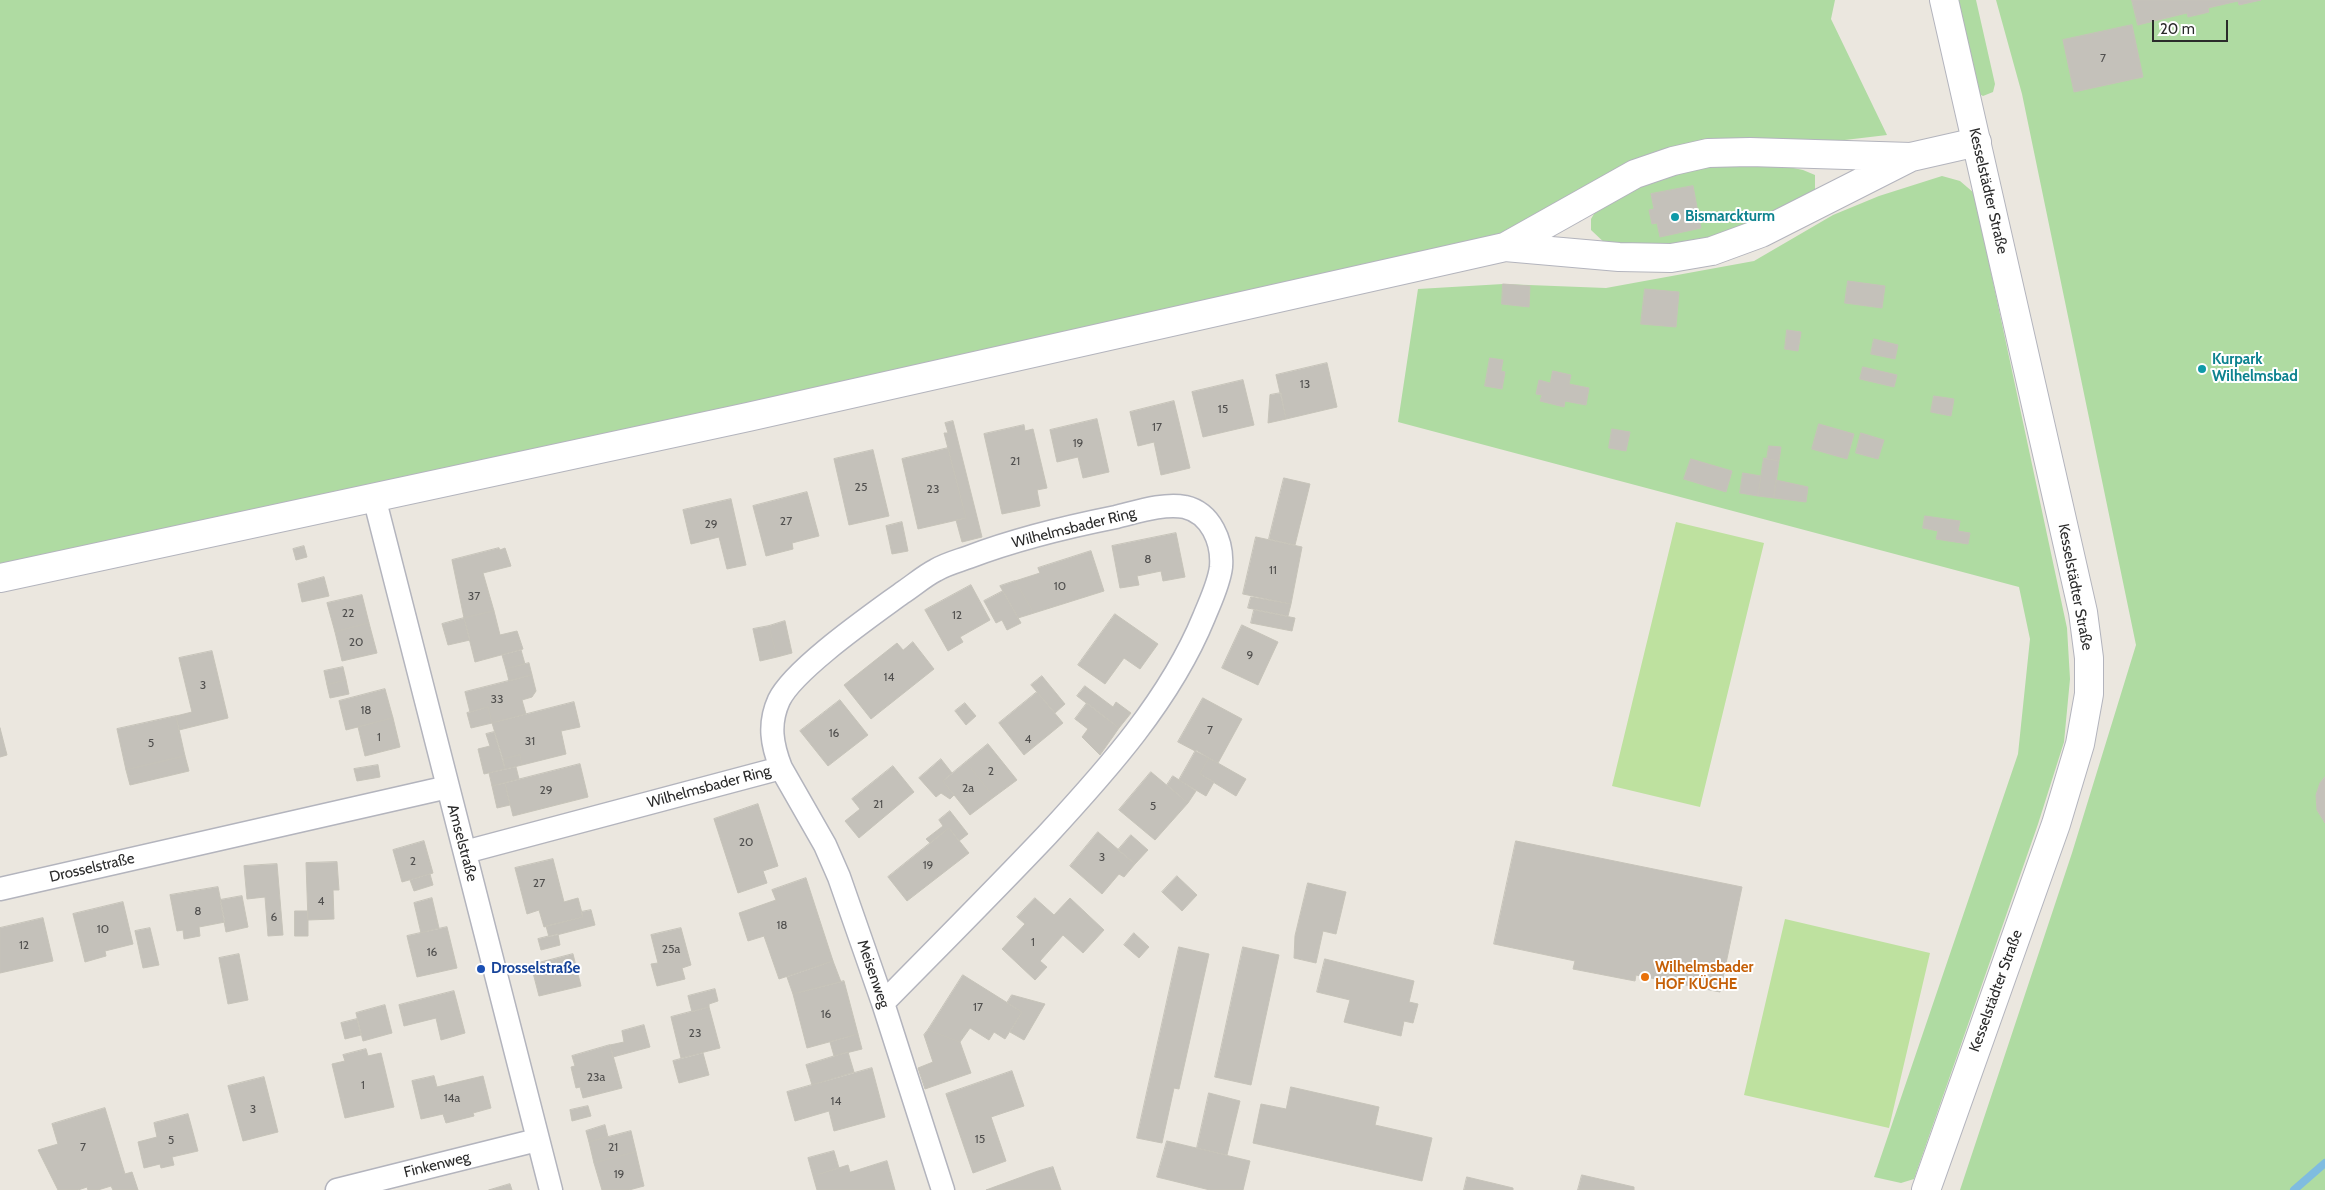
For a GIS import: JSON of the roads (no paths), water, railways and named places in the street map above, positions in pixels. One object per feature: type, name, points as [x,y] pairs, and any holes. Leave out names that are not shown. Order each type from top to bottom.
[{"type":"street","name":"Kesselstädter Straße","points":[[1926,1190],[2056,824],[2080,744],[2089,694],[2089,658],[2083,612],[1944,0]]},
{"type":"street","points":[[1506,247],[1619,258],[1671,258],[1712,251],[1761,233],[1911,158],[1977,142]]},
{"type":"street","points":[[0,578],[738,419],[1506,247],[1635,174],[1673,161],[1708,153],[1750,152],[1911,158]]},
{"type":"street","name":"Amselstraße","points":[[374,497],[550,1190]]},
{"type":"street","name":"Wilhelmsbader Ring","points":[[465,852],[781,768],[772,747],[771,728],[779,699],[786,689],[796,677],[862,621],[936,570],[990,549],[1066,527],[1158,508],[1185,507],[1202,515],[1213,526],[1221,554],[1221,569],[1198,632],[1170,682],[1144,720],[1074,806],[883,1003]]},
{"type":"street","name":"Meisenweg","points":[[781,768],[825,845],[839,877],[883,1003],[943,1190]]},
{"type":"street","name":"Drosselstraße","points":[[0,889],[448,787]]},
{"type":"street","name":"Finkenweg","points":[[337,1190],[537,1140]]},
{"type":"waterway","points":[[2294,1190],[2325,1163]]},
{"type":"place","name":"Bismarckturm","points":[[1675,217]]},
{"type":"place","name":"Kurpark Wilhelmsbad","points":[[2202,369]]},
{"type":"place","name":"Drosselstraße","points":[[481,969]]},
{"type":"place","name":"Wilhelmsbader HOF KÜCHE","points":[[1645,977]]}]
